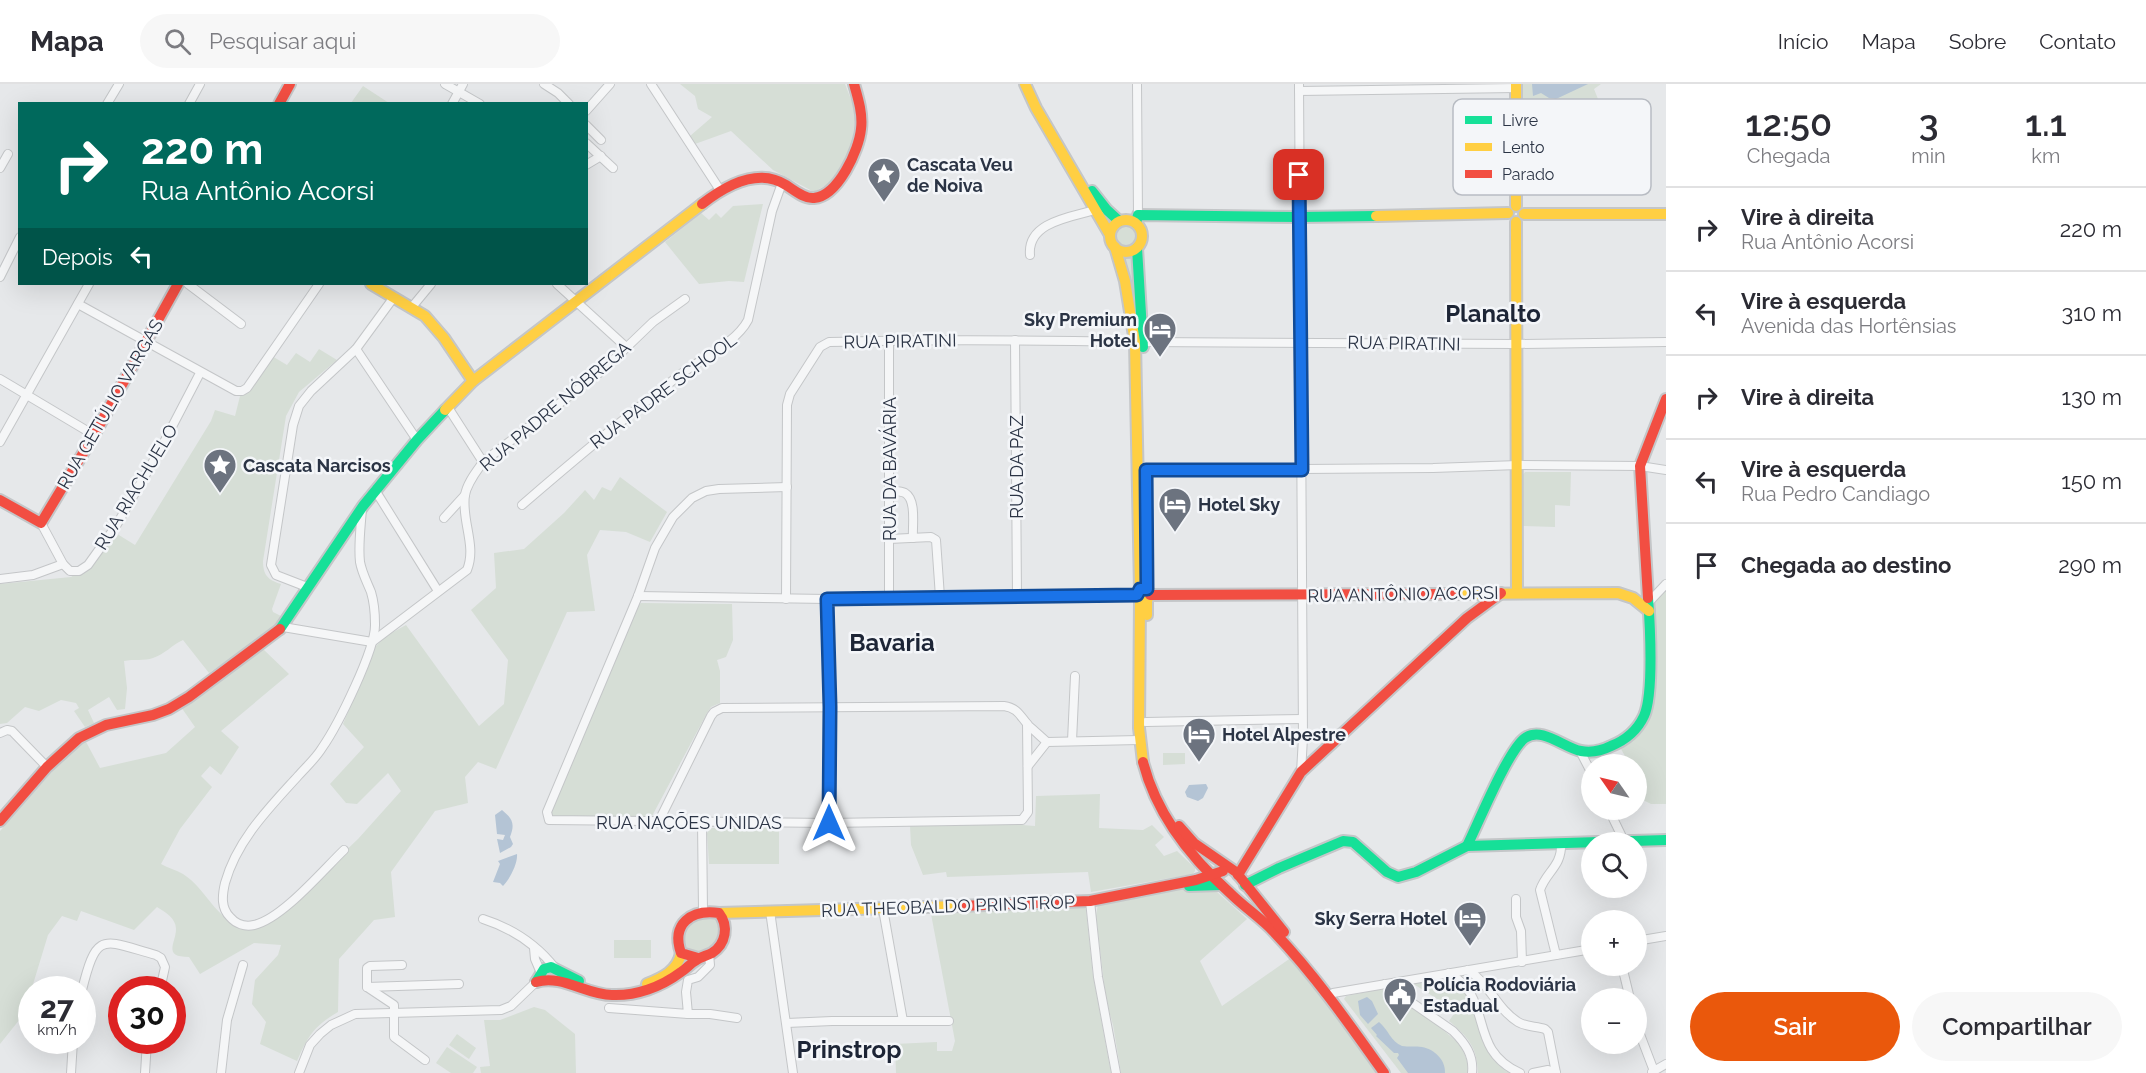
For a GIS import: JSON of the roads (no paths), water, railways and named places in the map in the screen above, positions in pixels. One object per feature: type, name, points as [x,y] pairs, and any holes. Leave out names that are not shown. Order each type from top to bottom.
[{"type":"street","points":[[108,102],[119,84]]},
{"type":"street","points":[[190,102],[200,84]]},
{"type":"street","points":[[280,102],[290,84]]},
{"type":"street","points":[[445,84],[476,102]]},
{"type":"street","points":[[453,102],[463,84]]},
{"type":"street","points":[[544,84],[567,102]]},
{"type":"street","points":[[588,109],[610,84]]},
{"type":"street","points":[[651,84],[720,190]]},
{"type":"street","points":[[0,821],[48,767],[79,738],[91,730],[106,725],[153,715],[189,697],[282,627],[307,586],[375,490],[417,440],[473,381],[720,190],[762,177],[770,177],[803,196],[817,198],[826,193],[843,176],[859,142],[861,128],[854,84]]},
{"type":"street","points":[[1025,84],[1036,108],[1110,236],[1125,281],[1139,342],[1146,470],[1139,740],[1143,766],[1158,803],[1185,847],[1273,931],[1331,995],[1392,1073]]},
{"type":"street","points":[[1033,84],[1044,108],[1096,198],[1119,221]]},
{"type":"street","points":[[1137,84],[1137,219],[1142,235],[1137,248],[1147,750],[1159,790],[1169,810],[1194,843],[1235,874],[1253,883],[1279,868],[1343,841],[1353,842],[1381,867],[1398,877],[1416,872],[1467,846],[1581,843]]},
{"type":"street","points":[[1301,772],[1302,470],[1299,88],[1516,86]]},
{"type":"street","points":[[588,127],[601,140]]},
{"type":"street","points":[[588,144],[613,168]]},
{"type":"street","points":[[0,168],[8,154]]},
{"type":"street","points":[[588,164],[601,156]]},
{"type":"street","name":"RUA PADRE SCHOOL","points":[[522,505],[595,442],[744,328],[748,320],[772,211],[782,183]]},
{"type":"street","points":[[1516,195],[1517,592]]},
{"type":"street","points":[[1030,255],[1033,238],[1039,230],[1061,220],[1095,210]]},
{"type":"street","points":[[1110,236],[1112,227],[1119,221],[1137,219],[1666,214]]},
{"type":"street","points":[[0,277],[18,241]]},
{"type":"street","points":[[1114,247],[1123,252],[1137,248]]},
{"type":"street","points":[[0,442],[88,285]]},
{"type":"street","name":"RUA GETÚLIO VARGAS","points":[[41,523],[94,435],[177,285]]},
{"type":"street","points":[[189,285],[241,324]]},
{"type":"street","points":[[78,304],[200,373],[236,391],[242,391],[247,388],[318,285]]},
{"type":"street","points":[[373,285],[412,307],[430,321],[473,381]]},
{"type":"street","points":[[412,307],[430,285]]},
{"type":"street","points":[[558,285],[626,347]]},
{"type":"street","points":[[307,586],[276,575],[271,565],[293,425],[303,399],[356,349],[394,297]]},
{"type":"street","name":"RUA PADRE NÓBREGA","points":[[444,518],[465,495],[472,478],[483,462],[603,370],[653,322],[685,299]]},
{"type":"street","name":"RUA DA BAVÁRIA","points":[[889,340],[889,597]]},
{"type":"street","name":"RUA PIRATINI","points":[[786,599],[787,405],[790,394],[820,347],[829,342],[1015,340],[1515,344],[1666,342]]},
{"type":"street","name":"RUA DA PAZ","points":[[1015,340],[1017,595]]},
{"type":"street","points":[[356,349],[417,440]]},
{"type":"street","name":"RUA RIACHUELO","points":[[63,564],[70,571],[79,571],[88,565],[116,526],[162,446],[200,373]]},
{"type":"street","points":[[0,379],[94,435]]},
{"type":"street","points":[[1467,846],[1512,756],[1526,736],[1540,734],[1580,751],[1599,752],[1614,747],[1631,735],[1644,715],[1649,692],[1648,607],[1640,466],[1666,399]]},
{"type":"street","points":[[449,408],[483,462]]},
{"type":"street","points":[[1146,470],[1302,470],[1518,465],[1640,466],[1666,470]]},
{"type":"street","points":[[638,596],[663,531],[692,498],[706,491],[719,489],[787,487]]},
{"type":"street","points":[[375,490],[438,591]]},
{"type":"street","points":[[889,490],[905,494],[912,504],[913,538]]},
{"type":"street","points":[[282,627],[372,642],[467,570],[471,553],[465,495]]},
{"type":"street","points":[[0,500],[41,523],[63,564],[33,575],[0,579]]},
{"type":"street","points":[[344,850],[284,908],[268,919],[256,925],[246,926],[234,921],[225,912],[222,902],[226,880],[243,843],[264,814],[320,751],[335,728],[372,642],[376,627],[374,606],[360,561],[363,506]]},
{"type":"street","points":[[890,539],[931,537],[937,543],[940,597]]},
{"type":"street","points":[[1648,607],[1666,584]]},
{"type":"street","points":[[1222,883],[1235,874],[1250,853],[1301,772],[1467,618],[1501,592]]},
{"type":"street","name":"RUA ANTÔNIO ACORSI","points":[[638,596],[827,599],[1017,595],[1301,596],[1501,592],[1618,593],[1634,598],[1648,607]]},
{"type":"street","name":"RUA NAÇÕES UNIDAS","points":[[638,596],[551,801],[547,818],[552,822],[829,823],[1022,820],[1028,812],[1027,724]]},
{"type":"street","points":[[827,599],[830,707],[829,823]]},
{"type":"street","points":[[1072,741],[1075,676]]},
{"type":"street","points":[[658,823],[684,766],[714,712],[722,708],[1004,706],[1016,709],[1022,714],[1027,724],[1047,742],[1139,740]]},
{"type":"street","points":[[1146,722],[1302,719]]},
{"type":"street","points":[[0,733],[7,730],[12,731],[48,767]]},
{"type":"street","points":[[1028,766],[1047,742]]},
{"type":"street","points":[[702,822],[704,911]]},
{"type":"street","points":[[1647,840],[1666,840]]},
{"type":"street","points":[[1556,955],[1540,890],[1542,883],[1562,855],[1561,844]]},
{"type":"street","points":[[1235,874],[1308,959],[1384,1073]]},
{"type":"street","name":"RUA THEOBALDO PRINSTROP","points":[[709,954],[718,947],[723,939],[723,917],[736,911],[883,909],[1090,901],[1196,880],[1222,883],[1235,874]]},
{"type":"street","points":[[1516,898],[1516,917],[1521,931],[1522,962]]},
{"type":"street","points":[[1090,901],[1098,977],[1116,1073]]},
{"type":"street","points":[[883,909],[903,1021]]},
{"type":"street","points":[[299,1073],[310,1045],[331,1024],[356,1014],[501,1010],[512,1006],[547,967],[555,968],[588,985],[629,988],[644,985],[671,971],[679,964],[681,953],[677,942],[681,926],[690,915],[704,911],[723,917]]},
{"type":"street","points":[[770,911],[793,1073]]},
{"type":"street","points":[[483,920],[510,930],[543,954],[555,968]]},
{"type":"street","points":[[1647,939],[1666,936]]},
{"type":"street","points":[[86,976],[98,946],[107,942],[156,954],[161,958],[165,967],[163,976]]},
{"type":"street","points":[[534,948],[539,977]]},
{"type":"street","points":[[1331,995],[1447,972],[1522,962],[1581,951]]},
{"type":"street","points":[[681,953],[698,958]]},
{"type":"street","points":[[539,977],[560,980],[596,994],[637,994],[662,986],[698,958],[709,954],[710,965],[698,976],[688,980],[686,992],[688,1014]]},
{"type":"street","points":[[221,1073],[227,1020],[243,965]]},
{"type":"street","points":[[367,987],[366,970],[370,966],[402,965]]},
{"type":"street","points":[[1468,970],[1480,979],[1510,1017],[1527,1026],[1545,1029],[1550,1038],[1556,1073]]},
{"type":"street","points":[[1447,972],[1460,979],[1471,993],[1491,1050],[1503,1064],[1520,1073]]},
{"type":"street","points":[[367,987],[459,984]]},
{"type":"street","points":[[1385,984],[1461,1039],[1471,1056],[1472,1073]]},
{"type":"street","points":[[367,987],[394,1005],[396,1012],[394,1037],[425,1060]]},
{"type":"street","points":[[609,1008],[710,1014],[738,1018]]},
{"type":"street","points":[[787,1023],[948,1021]]},
{"type":"street","points":[[71,1073],[72,1054]]},
{"type":"street","points":[[145,1073],[146,1054]]},
{"type":"street","points":[[1646,1054],[1652,1072],[1666,1064]]},
{"type":"street","points":[[1533,1073],[1548,1070],[1556,1073]]},
{"type":"water","points":[[1532,84],[1588,84],[1556,99],[1541,93],[1533,96]]},
{"type":"water","points":[[1206,784],[1208,788],[1203,798],[1198,801],[1187,797],[1185,792],[1189,785]]},
{"type":"water","points":[[502,810],[512,822],[510,837],[513,844],[500,853],[497,839],[503,840],[505,835],[497,834],[495,815]]},
{"type":"water","points":[[517,854],[515,866],[506,883],[503,886],[493,882],[500,864],[498,861]]},
{"type":"water","points":[[1367,997],[1372,1001],[1378,1014],[1368,1024],[1360,1015],[1358,1001]]},
{"type":"water","points":[[1379,1022],[1398,1044],[1422,1047],[1435,1053],[1444,1064],[1445,1073],[1408,1073],[1397,1058],[1398,1053],[1394,1053],[1371,1028]]},
{"type":"place","name":"Cascata Veu de Noiva","points":[[884,203]]},
{"type":"place","name":"Sky Premium Hotel","points":[[1160,358]]},
{"type":"place","name":"Cascata Narcisos","points":[[220,494]]},
{"type":"place","name":"Hotel Sky","points":[[1175,533]]},
{"type":"place","name":"Hotel Alpestre","points":[[1199,763]]},
{"type":"place","name":"Sky Serra Hotel","points":[[1470,947]]},
{"type":"place","name":"Polícia Rodoviária Estadual","points":[[1400,1023]]},
{"type":"district","name":"Planalto","points":[[1493,313]]},
{"type":"district","name":"Bavaria","points":[[892,642]]},
{"type":"district","name":"Prinstrop","points":[[849,1049]]}]
